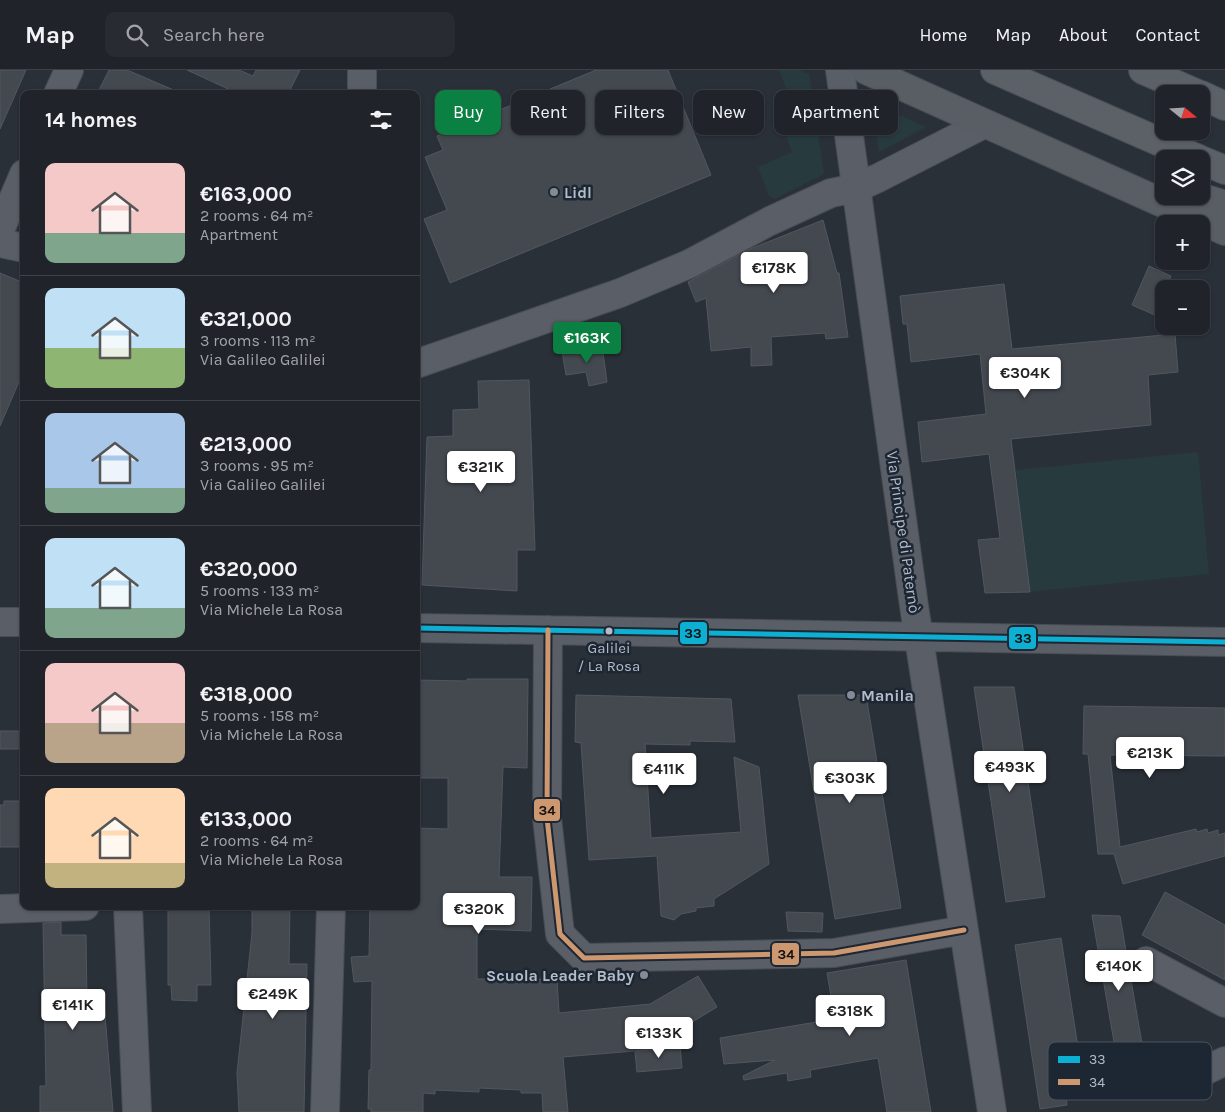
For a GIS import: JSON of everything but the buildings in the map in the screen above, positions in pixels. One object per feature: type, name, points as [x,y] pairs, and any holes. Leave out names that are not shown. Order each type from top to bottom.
[{"type":"main road","points":[[996,70],[1179,150]]},
{"type":"main road","points":[[1143,70],[1179,85]]},
{"type":"main road","points":[[1210,99],[1225,106]]},
{"type":"main road","points":[[1210,163],[1225,170]]},
{"type":"street","points":[[60,90],[69,70]]},
{"type":"street","points":[[362,70],[362,90]]},
{"type":"street","name":"Via Principe di Paternò","points":[[840,70],[918,636],[992,1112]]},
{"type":"street","points":[[866,70],[1225,231]]},
{"type":"street","points":[[420,363],[620,293],[696,260],[770,221],[830,193],[856,188],[984,124]]},
{"type":"street","points":[[1043,151],[1155,183]]},
{"type":"street","points":[[0,230],[20,183]]},
{"type":"street","points":[[1210,200],[1225,204]]},
{"type":"street","points":[[0,243],[20,247]]},
{"type":"street","points":[[0,622],[20,622]]},
{"type":"street","points":[[420,628],[1225,642]]},
{"type":"street","points":[[548,630],[548,818],[559,925],[560,934],[584,958],[834,953],[964,930]]},
{"type":"street","points":[[0,909],[20,908]]},
{"type":"street","points":[[128,910],[136,1112]]},
{"type":"street","points":[[325,1112],[331,910]]},
{"type":"street","points":[[1146,961],[1225,1003]]},
{"type":"street","points":[[1212,1067],[1225,1061]]},
{"type":"green space","points":[[779,70],[800,70],[809,74],[811,90],[787,90]]},
{"type":"green space","points":[[898,114],[926,127],[879,152],[877,135],[898,135]]},
{"type":"green space","points":[[793,135],[818,135],[824,174],[775,199],[769,196],[758,167],[792,152],[786,137]]},
{"type":"green space","points":[[1198,452],[1209,574],[1028,592],[1016,470]]},
{"type":"transit line","name":"33","points":[[420,628],[1225,642]]},
{"type":"transit line","name":"34","points":[[548,630],[547,818],[560,934],[584,958],[834,953],[964,930]]},
{"type":"place","name":"Lidl","points":[[554,192]]},
{"type":"place","name":"Galilei / La Rosa","points":[[609,631]]},
{"type":"place","name":"Manila","points":[[851,695]]},
{"type":"place","name":"Scuola Leader Baby","points":[[644,975]]}]
